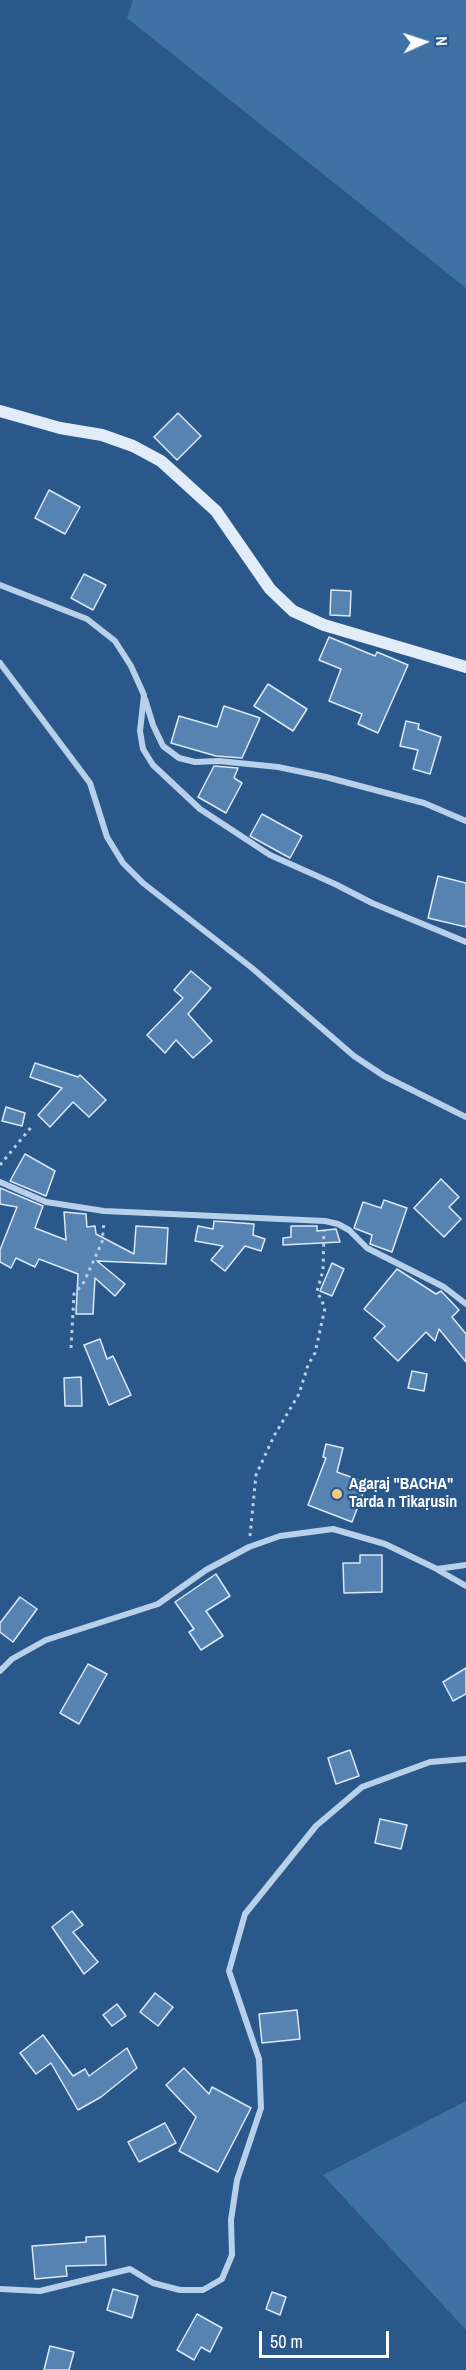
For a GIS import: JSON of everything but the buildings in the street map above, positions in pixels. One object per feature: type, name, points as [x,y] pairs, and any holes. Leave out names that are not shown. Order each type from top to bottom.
[{"type":"street","points":[[0,411],[60,428],[102,435],[133,446],[161,461],[216,511],[270,589],[293,611],[324,625],[466,667]]},
{"type":"street","points":[[0,585],[87,619],[115,641],[131,666],[163,746],[179,758],[195,762],[219,761],[278,767],[326,777],[424,803],[466,821]]},
{"type":"street","points":[[0,663],[90,783],[107,837],[123,863],[136,876],[252,968],[354,1056],[384,1076],[466,1117]]},
{"type":"street","points":[[144,695],[140,731],[143,748],[153,765],[200,810],[270,855],[372,903],[466,942]]},
{"type":"street","points":[[0,1182],[46,1202],[104,1211],[325,1221],[349,1230],[367,1248],[444,1287],[466,1304]]},
{"type":"street","points":[[0,1671],[12,1659],[46,1640],[158,1604],[206,1570],[249,1547],[280,1536],[333,1529],[385,1544],[466,1586]]},
{"type":"street","points":[[437,1569],[466,1564]]},
{"type":"street","points":[[0,2289],[40,2291],[130,2270],[153,2283],[180,2290],[203,2290],[222,2278],[232,2255],[231,2220],[237,2181],[261,2108],[259,2059],[229,1971],[245,1914],[316,1826],[362,1787],[430,1762],[466,1759]]},
{"type":"path","points":[[0,1165],[33,1125]]},
{"type":"path","points":[[71,1348],[74,1294],[84,1282],[102,1242],[104,1211]]},
{"type":"path","points":[[249,1547],[256,1475],[274,1436],[299,1394],[308,1365],[315,1353],[325,1308],[317,1291],[323,1271],[325,1221]]},
{"type":"shaded area","points":[[133,0],[466,0],[466,288],[127,18]]},
{"type":"shaded area","points":[[466,2101],[466,2330],[323,2175]]},
{"type":"place","name":"Agaṛaj \"BACHA\" Tarda n Tikaṛusin","points":[[337,1494]]}]
